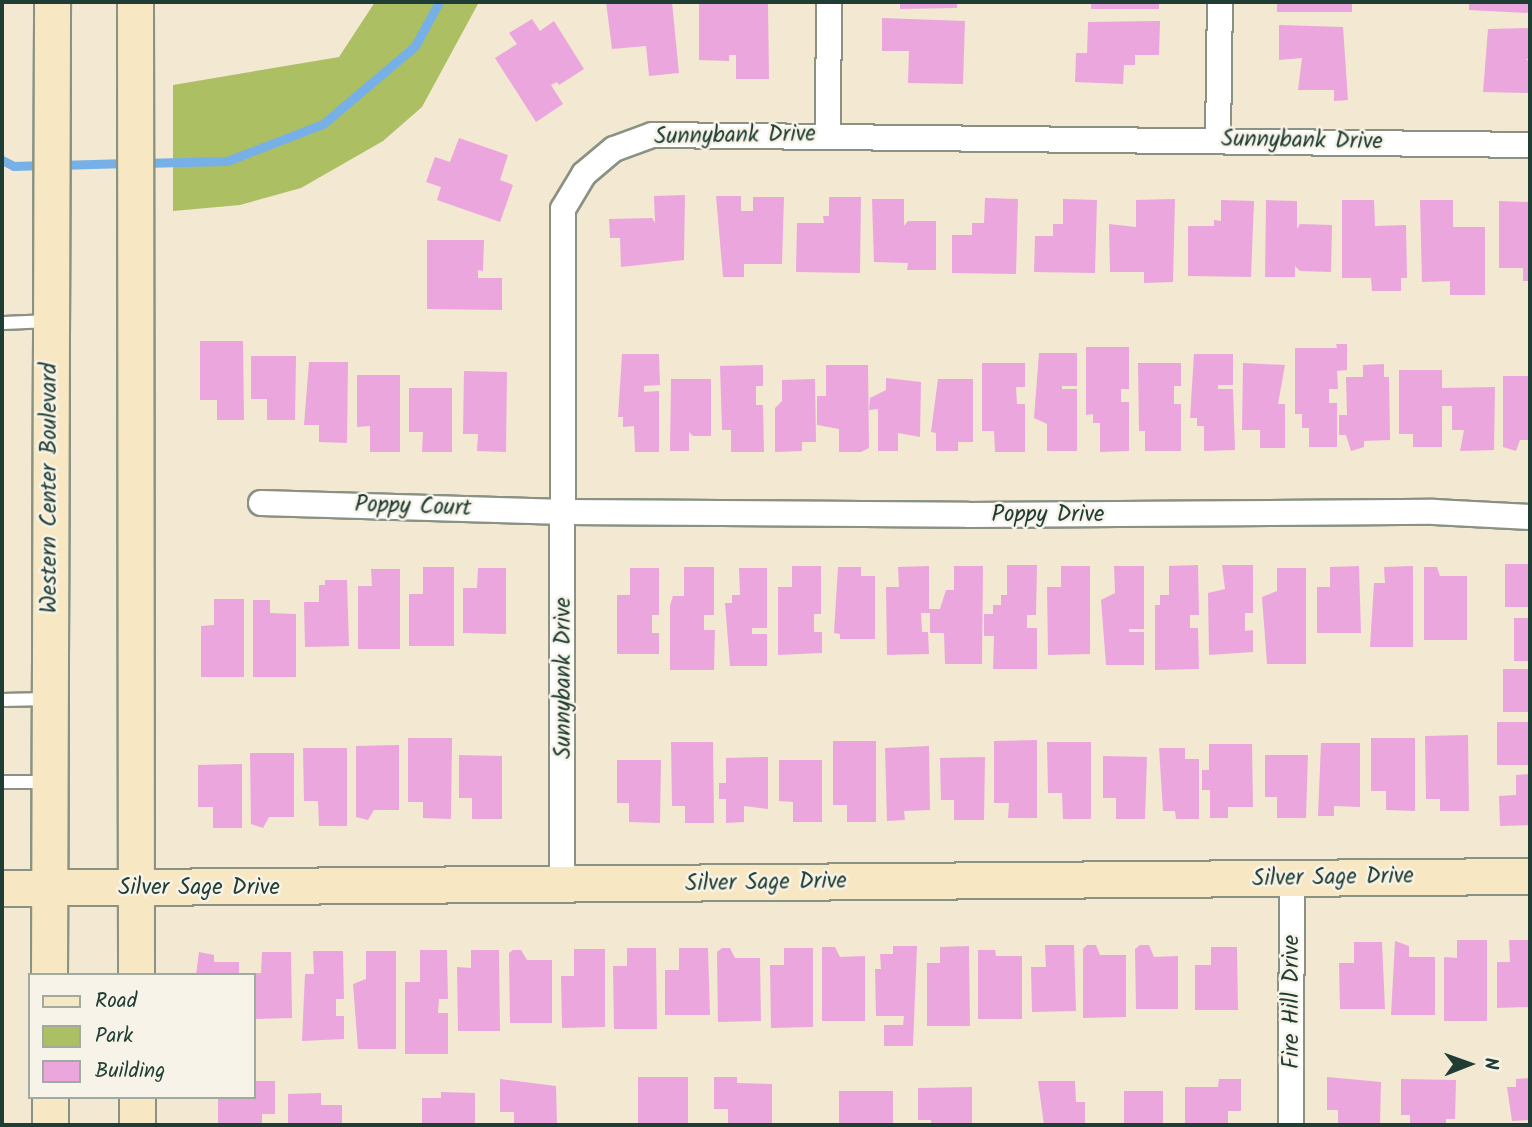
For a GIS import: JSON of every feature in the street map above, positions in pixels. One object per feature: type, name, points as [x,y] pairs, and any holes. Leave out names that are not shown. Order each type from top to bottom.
[{"type":"main road","name":"Western Center Boulevard","points":[[49,973],[52,2]]},
{"type":"main road","points":[[135,2],[136,973]]},
{"type":"main road","name":"Silver Sage Drive","points":[[2,888],[1530,876]]},
{"type":"main road","points":[[50,1099],[50,1125]]},
{"type":"main road","points":[[137,1099],[137,1125]]},
{"type":"street","points":[[828,134],[829,2]]},
{"type":"street","points":[[1218,140],[1220,2]]},
{"type":"street","name":"Sunnybank Drive","points":[[562,885],[565,512],[563,209],[584,174],[614,149],[652,135],[828,134],[1530,145]]},
{"type":"street","name":"Poppy Court","points":[[261,503],[565,512]]},
{"type":"street","name":"Poppy Drive","points":[[565,512],[954,515],[1434,512],[1530,517]]},
{"type":"street","name":"Fire Hill Drive","points":[[1291,1125],[1292,878]]},
{"type":"lane","points":[[2,323],[51,321]]},
{"type":"lane","points":[[2,700],[49,699]]},
{"type":"lane","points":[[2,782],[48,782]]},
{"type":"green space","points":[[375,2],[479,2],[422,107],[383,141],[301,188],[240,205],[173,211],[173,85],[339,57]]},
{"type":"building","points":[[606,2],[672,2],[679,73],[649,76],[646,46],[612,49]]},
{"type":"building","points":[[900,2],[957,2],[957,8],[900,9]]},
{"type":"building","points":[[1091,2],[1159,2],[1159,9],[1091,9]]},
{"type":"building","points":[[1277,2],[1352,2],[1352,12],[1277,12]]},
{"type":"building","points":[[1469,2],[1530,2],[1530,8],[1527,13],[1469,10]]},
{"type":"building","points":[[699,3],[768,4],[769,79],[736,79],[736,55],[729,55],[729,61],[699,60]]},
{"type":"building","points":[[882,18],[965,21],[963,84],[908,83],[909,51],[882,51]]},
{"type":"building","points":[[532,19],[540,31],[554,21],[584,69],[559,85],[557,82],[551,85],[563,104],[536,122],[495,58],[517,44],[509,33]]},
{"type":"building","points":[[1160,21],[1159,55],[1135,55],[1135,65],[1124,65],[1123,84],[1075,82],[1076,53],[1087,53],[1088,22]]},
{"type":"building","points":[[1279,25],[1343,27],[1348,100],[1334,101],[1334,90],[1298,90],[1302,58],[1279,60]]},
{"type":"building","points":[[1530,28],[1530,59],[1526,59],[1530,62],[1530,93],[1483,92],[1488,29]]},
{"type":"building","points":[[459,138],[508,155],[500,180],[513,185],[500,222],[437,200],[441,187],[426,182],[435,157],[450,162]]},
{"type":"building","points":[[685,195],[684,260],[621,267],[620,238],[610,238],[609,219],[652,218],[655,223],[654,196]]},
{"type":"building","points":[[716,196],[741,196],[741,211],[753,211],[753,197],[784,197],[782,264],[744,264],[744,277],[723,277]]},
{"type":"building","points":[[829,197],[861,197],[860,273],[796,272],[797,223],[824,223],[823,216],[829,216]]},
{"type":"building","points":[[985,198],[1018,199],[1016,274],[952,273],[952,235],[972,235],[972,223],[984,223]]},
{"type":"building","points":[[872,199],[904,199],[904,226],[908,221],[936,221],[936,270],[907,270],[908,263],[874,262]]},
{"type":"building","points":[[1063,199],[1097,200],[1095,273],[1034,272],[1035,236],[1053,236],[1053,224],[1063,224]]},
{"type":"building","points":[[1175,199],[1173,282],[1144,283],[1144,272],[1110,272],[1109,224],[1136,227],[1136,200]]},
{"type":"building","points":[[1221,200],[1254,201],[1251,277],[1188,276],[1188,226],[1214,226],[1214,220],[1221,221]]},
{"type":"building","points":[[1266,200],[1297,201],[1297,229],[1300,224],[1332,225],[1331,272],[1300,271],[1295,266],[1295,277],[1265,277]]},
{"type":"building","points":[[1342,200],[1374,200],[1375,226],[1406,225],[1407,278],[1401,278],[1401,291],[1372,291],[1371,278],[1342,278]]},
{"type":"building","points":[[1420,200],[1453,200],[1453,227],[1485,227],[1485,295],[1450,295],[1450,281],[1422,282]]},
{"type":"building","points":[[1499,201],[1529,202],[1530,281],[1523,281],[1523,268],[1499,268]]},
{"type":"building","points":[[427,240],[484,240],[483,271],[478,270],[478,278],[502,278],[502,310],[427,309]]},
{"type":"building","points":[[200,341],[243,341],[244,420],[217,420],[217,400],[200,400]]},
{"type":"building","points":[[1336,344],[1347,344],[1347,370],[1337,371],[1338,389],[1329,389],[1329,403],[1337,403],[1337,447],[1309,447],[1309,428],[1302,428],[1302,414],[1295,414],[1295,348],[1337,348]]},
{"type":"building","points":[[1086,347],[1129,347],[1129,389],[1121,389],[1121,402],[1129,402],[1129,451],[1100,452],[1100,423],[1093,423],[1093,414],[1086,415]]},
{"type":"building","points":[[1039,353],[1077,353],[1077,386],[1062,386],[1062,389],[1077,389],[1077,451],[1047,451],[1047,424],[1034,418]]},
{"type":"building","points":[[622,354],[659,354],[660,385],[644,386],[644,392],[659,391],[659,452],[635,452],[634,426],[623,427],[623,417],[618,417]]},
{"type":"building","points":[[1194,354],[1233,354],[1233,385],[1218,385],[1218,389],[1233,389],[1235,450],[1204,451],[1204,426],[1197,426],[1197,418],[1190,418]]},
{"type":"building","points":[[251,356],[296,356],[295,420],[267,420],[267,399],[251,399]]},
{"type":"building","points":[[309,362],[348,362],[347,443],[319,442],[319,425],[304,425]]},
{"type":"building","points":[[982,363],[1025,363],[1025,387],[1016,387],[1017,404],[1025,404],[1025,452],[995,452],[994,431],[982,431]]},
{"type":"building","points":[[1138,363],[1181,363],[1181,386],[1174,386],[1174,404],[1181,404],[1181,451],[1145,451],[1145,431],[1139,431]]},
{"type":"building","points":[[1243,363],[1285,365],[1278,404],[1285,404],[1285,448],[1260,448],[1260,430],[1242,430]]},
{"type":"building","points":[[1384,364],[1384,377],[1389,377],[1390,440],[1364,441],[1364,447],[1351,451],[1346,435],[1339,435],[1339,415],[1347,415],[1346,377],[1363,377],[1363,365]]},
{"type":"building","points":[[763,365],[763,386],[756,386],[756,405],[763,405],[764,452],[731,452],[731,430],[722,430],[720,366]]},
{"type":"building","points":[[826,365],[868,365],[869,448],[861,452],[839,452],[839,429],[817,425],[817,396],[826,396]]},
{"type":"building","points":[[1399,370],[1442,370],[1442,388],[1495,387],[1494,450],[1460,451],[1464,430],[1452,430],[1452,406],[1442,406],[1442,447],[1413,447],[1413,434],[1399,434]]},
{"type":"building","points":[[464,371],[507,372],[506,452],[477,451],[478,434],[463,434]]},
{"type":"building","points":[[357,375],[400,375],[400,452],[370,452],[370,426],[357,427]]},
{"type":"building","points":[[1503,376],[1530,376],[1530,440],[1520,440],[1516,451],[1503,447]]},
{"type":"building","points":[[886,378],[921,382],[920,437],[898,433],[898,451],[878,451],[878,409],[869,410],[870,398],[886,390]]},
{"type":"building","points":[[671,379],[711,379],[711,436],[693,436],[689,432],[689,451],[670,451]]},
{"type":"building","points":[[815,379],[816,442],[802,442],[802,451],[775,452],[775,408],[782,401],[782,380]]},
{"type":"building","points":[[938,379],[973,379],[973,442],[958,442],[958,451],[936,451],[936,433],[931,432]]},
{"type":"building","points":[[409,388],[452,388],[452,452],[422,452],[423,432],[409,432]]},
{"type":"building","points":[[1505,564],[1530,564],[1530,607],[1505,607]]},
{"type":"building","points":[[1007,565],[1037,565],[1036,615],[1027,615],[1027,628],[1037,628],[1037,669],[993,669],[994,636],[984,636],[984,614],[993,614],[993,605],[1001,605],[1001,595],[1007,595]]},
{"type":"building","points":[[1198,565],[1199,615],[1190,615],[1190,628],[1198,628],[1199,669],[1155,670],[1155,605],[1160,605],[1160,595],[1169,595],[1169,566]]},
{"type":"building","points":[[1222,565],[1253,565],[1253,613],[1245,613],[1245,631],[1253,630],[1253,652],[1209,655],[1208,593],[1225,589]]},
{"type":"building","points":[[792,566],[821,566],[821,614],[814,614],[814,632],[822,632],[822,653],[778,655],[778,587],[792,587]]},
{"type":"building","points":[[929,566],[929,609],[940,609],[946,590],[954,590],[954,566],[983,566],[982,664],[945,664],[944,633],[930,633],[930,613],[921,613],[922,632],[928,632],[929,654],[887,655],[886,587],[899,587],[898,567]]},
{"type":"building","points":[[1061,566],[1090,566],[1090,654],[1048,655],[1047,587],[1061,587]]},
{"type":"building","points":[[1114,566],[1144,566],[1144,629],[1129,629],[1129,632],[1144,632],[1144,665],[1106,665],[1101,600],[1115,593]]},
{"type":"building","points":[[1359,566],[1361,633],[1317,633],[1317,587],[1330,587],[1330,567]]},
{"type":"building","points":[[1413,566],[1413,647],[1370,647],[1374,583],[1385,583],[1384,567]]},
{"type":"building","points":[[423,567],[454,567],[454,646],[409,646],[409,594],[423,594]]},
{"type":"building","points":[[684,567],[714,567],[714,615],[704,615],[704,630],[715,630],[714,670],[670,670],[670,605],[673,596],[684,596]]},
{"type":"building","points":[[838,567],[861,567],[861,576],[875,576],[875,639],[840,639],[840,634],[834,633]]},
{"type":"building","points":[[1424,567],[1437,567],[1440,576],[1467,576],[1467,640],[1424,640]]},
{"type":"building","points":[[478,568],[506,568],[506,634],[463,633],[463,588],[477,588]]},
{"type":"building","points":[[630,568],[659,568],[659,615],[652,615],[652,633],[659,633],[659,654],[617,654],[617,595],[630,595]]},
{"type":"building","points":[[739,568],[767,568],[767,628],[752,628],[752,634],[767,634],[767,666],[730,666],[725,603],[732,603],[732,595],[740,595]]},
{"type":"building","points":[[1277,568],[1306,568],[1306,664],[1267,664],[1262,597],[1277,591]]},
{"type":"building","points":[[371,569],[400,569],[400,649],[358,649],[358,586],[372,586]]},
{"type":"building","points":[[325,580],[347,580],[349,646],[305,647],[304,602],[319,602],[319,585],[325,585]]},
{"type":"building","points":[[214,599],[244,599],[244,677],[201,677],[201,626],[214,625]]},
{"type":"building","points":[[253,600],[270,600],[270,613],[296,614],[296,677],[253,677]]},
{"type":"building","points":[[1514,618],[1530,618],[1530,661],[1514,661]]},
{"type":"building","points":[[1503,669],[1530,669],[1530,712],[1503,712]]},
{"type":"building","points":[[1497,722],[1530,722],[1530,765],[1497,765]]},
{"type":"building","points":[[1468,735],[1469,811],[1440,811],[1440,799],[1426,799],[1425,736]]},
{"type":"building","points":[[408,738],[452,738],[451,819],[423,818],[423,802],[408,802]]},
{"type":"building","points":[[1371,738],[1415,738],[1415,811],[1386,810],[1386,791],[1371,791]]},
{"type":"building","points":[[1037,740],[1037,818],[1008,818],[1009,803],[994,803],[994,741]]},
{"type":"building","points":[[833,741],[876,741],[876,822],[847,822],[847,805],[833,805]]},
{"type":"building","points":[[671,742],[713,742],[714,823],[685,823],[685,806],[672,806]]},
{"type":"building","points":[[1047,742],[1091,742],[1091,819],[1063,819],[1062,793],[1048,793]]},
{"type":"building","points":[[1321,743],[1360,743],[1360,807],[1334,806],[1334,816],[1318,816]]},
{"type":"building","points":[[1209,744],[1252,744],[1253,807],[1228,807],[1228,818],[1210,818],[1210,790],[1202,790],[1202,770],[1209,770]]},
{"type":"building","points":[[399,745],[399,810],[374,810],[368,820],[356,817],[356,746]]},
{"type":"building","points":[[929,746],[930,810],[904,811],[905,820],[887,821],[885,748]]},
{"type":"building","points":[[303,748],[347,748],[347,826],[319,826],[318,801],[304,801]]},
{"type":"building","points":[[1159,748],[1185,748],[1185,759],[1199,759],[1199,819],[1176,819],[1175,811],[1163,811]]},
{"type":"building","points":[[250,753],[294,753],[294,817],[269,817],[263,828],[251,824]]},
{"type":"building","points":[[459,755],[502,756],[502,819],[472,819],[472,798],[459,798]]},
{"type":"building","points":[[1265,755],[1308,755],[1306,818],[1277,818],[1277,797],[1265,797]]},
{"type":"building","points":[[1103,756],[1147,757],[1145,819],[1116,819],[1116,798],[1103,798]]},
{"type":"building","points":[[768,757],[768,809],[744,806],[744,822],[726,823],[726,799],[719,799],[719,783],[726,783],[726,758]]},
{"type":"building","points":[[985,757],[984,820],[954,820],[954,800],[941,800],[940,758]]},
{"type":"building","points":[[617,760],[661,760],[660,823],[629,822],[629,803],[617,803]]},
{"type":"building","points":[[779,760],[822,760],[822,822],[793,822],[793,802],[779,801]]},
{"type":"building","points":[[242,764],[242,828],[213,828],[213,807],[198,807],[198,765]]},
{"type":"building","points":[[1530,774],[1530,825],[1500,826],[1499,796],[1516,795],[1516,775]]},
{"type":"building","points":[[1457,940],[1487,940],[1487,1021],[1444,1021],[1444,957],[1457,958]]},
{"type":"building","points":[[1509,940],[1530,940],[1530,1007],[1497,1008],[1497,962],[1510,962]]},
{"type":"building","points":[[1395,941],[1409,946],[1409,957],[1435,957],[1435,1015],[1391,1015]]},
{"type":"building","points":[[1354,942],[1382,942],[1385,1009],[1340,1009],[1339,963],[1354,963]]},
{"type":"building","points":[[1045,945],[1074,945],[1076,1011],[1032,1012],[1031,967],[1046,967]]},
{"type":"building","points":[[1087,945],[1096,945],[1100,955],[1126,955],[1126,1017],[1083,1018],[1083,949]]},
{"type":"building","points":[[1140,945],[1149,945],[1154,957],[1178,956],[1178,1009],[1136,1009],[1135,949]]},
{"type":"building","points":[[893,946],[917,946],[913,1046],[884,1046],[884,1025],[903,1025],[904,1016],[876,1016],[875,969],[881,969],[880,954],[893,954]]},
{"type":"building","points":[[969,946],[970,1026],[927,1026],[927,963],[940,963],[940,947]]},
{"type":"building","points":[[822,947],[835,947],[840,957],[865,956],[865,1021],[822,1021]]},
{"type":"building","points":[[1211,947],[1237,947],[1238,1010],[1195,1010],[1195,965],[1211,965]]},
{"type":"building","points":[[627,948],[656,948],[657,1029],[614,1029],[613,966],[627,966]]},
{"type":"building","points":[[679,948],[708,948],[710,1015],[665,1015],[665,970],[679,970]]},
{"type":"building","points":[[722,948],[730,948],[735,958],[760,958],[761,1021],[718,1022],[717,952]]},
{"type":"building","points":[[784,948],[813,948],[813,1027],[771,1028],[770,965],[784,965]]},
{"type":"building","points":[[574,949],[605,949],[605,1027],[562,1028],[561,976],[574,976]]},
{"type":"building","points":[[420,950],[447,950],[448,999],[439,999],[438,1013],[448,1013],[448,1054],[405,1054],[405,982],[420,982]]},
{"type":"building","points":[[471,950],[499,950],[500,1031],[458,1031],[457,967],[471,968]]},
{"type":"building","points":[[521,950],[527,960],[552,960],[552,1023],[510,1023],[509,953]]},
{"type":"building","points":[[978,950],[995,950],[996,956],[1022,956],[1022,1019],[978,1019]]},
{"type":"building","points":[[313,951],[343,951],[344,999],[336,999],[336,1016],[344,1016],[344,1039],[302,1041],[305,974],[314,974]]},
{"type":"building","points":[[366,951],[396,951],[396,1049],[358,1049],[353,984],[366,979]]},
{"type":"building","points":[[199,952],[214,955],[214,962],[239,962],[239,973],[196,973]]},
{"type":"building","points":[[262,952],[291,952],[292,1018],[256,1019],[256,973],[261,973]]},
{"type":"building","points":[[638,1077],[688,1077],[688,1125],[638,1125]]},
{"type":"building","points":[[714,1077],[737,1077],[737,1083],[772,1084],[772,1125],[728,1125],[728,1109],[714,1109]]},
{"type":"building","points":[[1327,1077],[1381,1082],[1380,1125],[1338,1125],[1338,1110],[1327,1110]]},
{"type":"building","points":[[1530,1078],[1530,1120],[1512,1121],[1507,1087],[1516,1087],[1516,1079]]},
{"type":"building","points":[[500,1079],[556,1086],[557,1125],[514,1125],[514,1112],[500,1112]]},
{"type":"building","points":[[1219,1079],[1241,1079],[1241,1111],[1228,1111],[1228,1125],[1185,1125],[1185,1087],[1218,1087]]},
{"type":"building","points":[[1401,1079],[1456,1080],[1455,1119],[1446,1119],[1446,1125],[1410,1125],[1410,1115],[1401,1115]]},
{"type":"building","points":[[256,1081],[275,1081],[275,1114],[262,1114],[262,1125],[218,1125],[218,1099],[256,1099]]},
{"type":"building","points":[[1038,1081],[1075,1081],[1076,1102],[1085,1102],[1085,1125],[1044,1125]]},
{"type":"building","points":[[972,1087],[972,1125],[931,1125],[931,1120],[918,1120],[918,1088]]},
{"type":"building","points":[[839,1091],[893,1091],[893,1125],[839,1125]]},
{"type":"building","points":[[1124,1091],[1163,1091],[1163,1125],[1124,1125]]},
{"type":"building","points":[[441,1092],[475,1093],[475,1125],[422,1125],[422,1098],[441,1098]]},
{"type":"building","points":[[321,1093],[321,1105],[342,1105],[342,1125],[288,1125],[288,1094]]},
{"type":"waterway","points":[[142,163],[227,161],[323,124],[415,46],[439,2]]},
{"type":"waterway","points":[[2,160],[14,166],[44,165]]},
{"type":"waterway","points":[[58,165],[128,163]]}]
